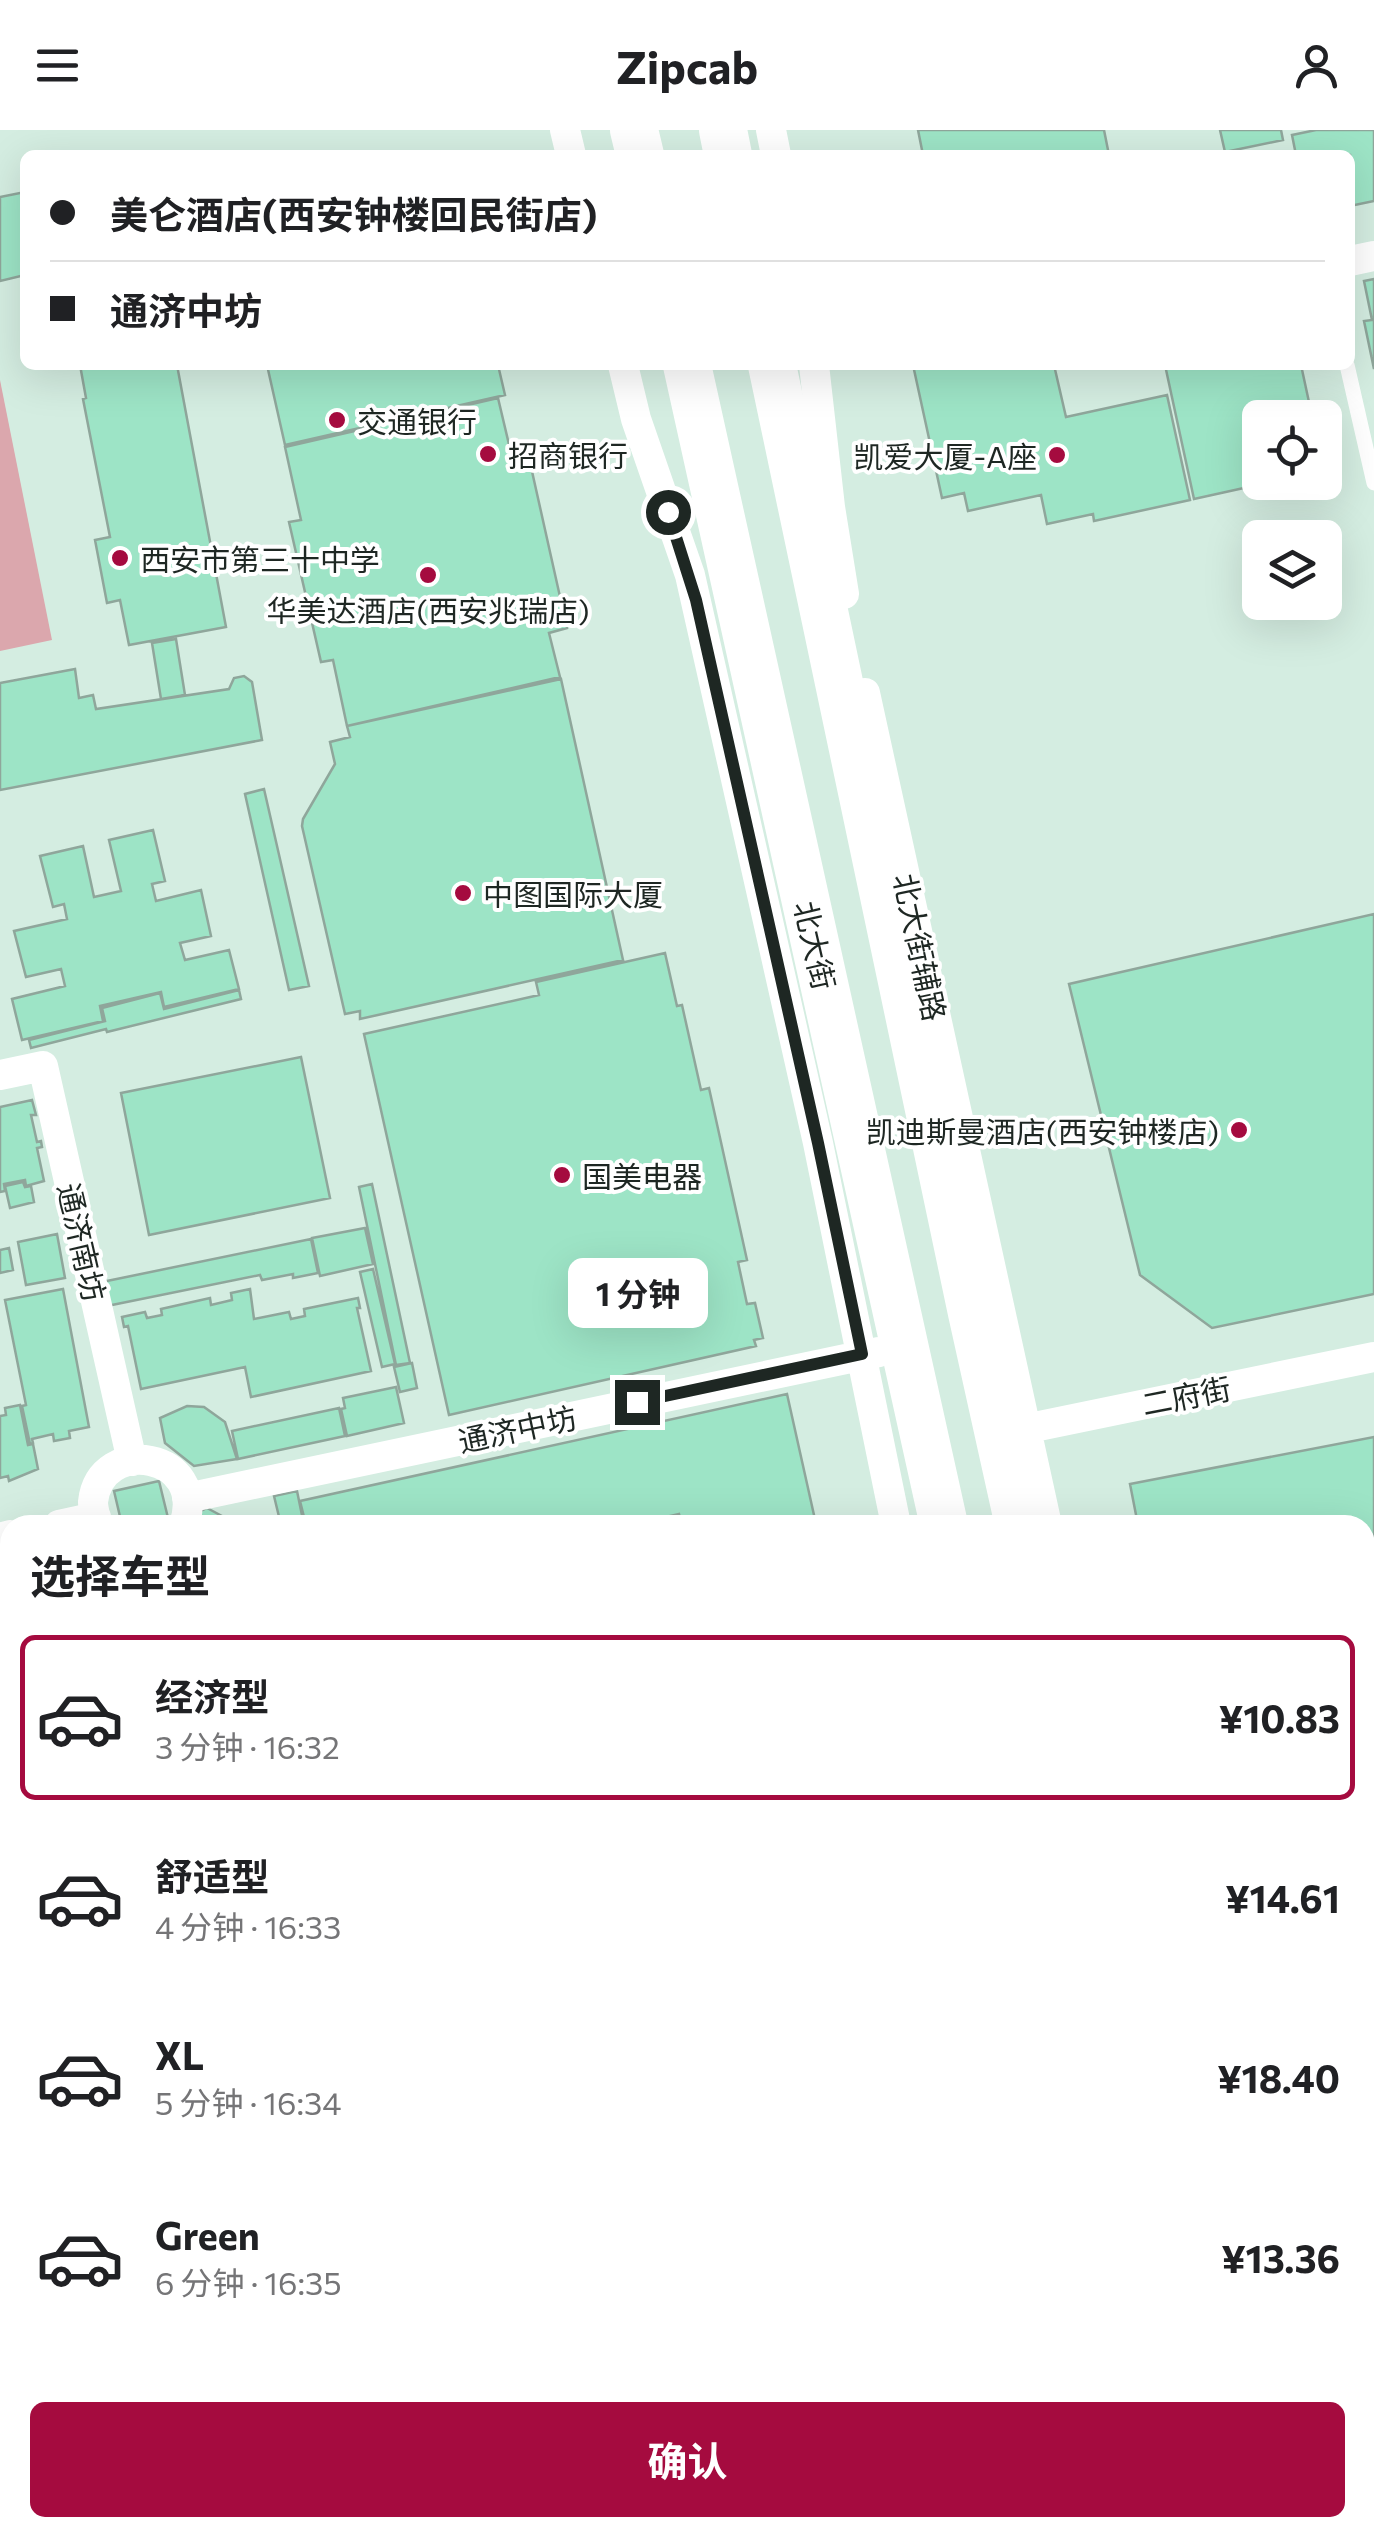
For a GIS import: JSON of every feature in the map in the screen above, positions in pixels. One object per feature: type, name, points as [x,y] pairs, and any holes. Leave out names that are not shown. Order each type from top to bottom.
[{"type":"main road","name":"北大街","points":[[687,370],[884,1351],[941,1515]]},
{"type":"main road","points":[[773,370],[1012,1432],[1019,1515]]},
{"type":"street","points":[[623,370],[636,419],[690,574],[814,1124],[884,1351],[895,1515]]},
{"type":"street","name":"北大街辅路","points":[[815,370],[839,575],[1012,1432],[1043,1515]]},
{"type":"street","name":"通济南坊","points":[[0,1074],[43,1066],[132,1461]]},
{"type":"street","name":"通济中坊","points":[[186,1512],[884,1351]]},
{"type":"street","name":"二府街","points":[[1012,1432],[1374,1357]]},
{"type":"street","points":[[95,1515],[93,1503],[101,1479],[120,1463],[144,1458],[168,1466],[185,1485],[186,1512]]},
{"type":"lane","points":[[1348,370],[1374,483]]},
{"type":"shaded area","points":[[0,380],[52,640],[0,651]]},
{"type":"building","points":[[918,130],[1104,130],[1108,150],[922,150]]},
{"type":"building","points":[[1220,130],[1281,130],[1283,140],[1225,150]]},
{"type":"building","points":[[1316,130],[1374,130],[1374,201],[1355,205],[1355,150],[1295,150],[1292,135]]},
{"type":"building","points":[[20,193],[20,276],[0,281],[0,197]]},
{"type":"building","points":[[1374,279],[1374,369],[1364,321],[1372,320],[1364,281]]},
{"type":"building","points":[[81,370],[178,370],[226,627],[129,645],[120,600],[107,603],[95,540],[110,537],[83,399],[86,398]]},
{"type":"building","name":"交通银行","points":[[268,370],[499,370],[505,395],[285,445]]},
{"type":"building","name":"凯爱大厦-A座","points":[[914,370],[1055,370],[1066,417],[1167,395],[1190,500],[1094,521],[1093,514],[1047,524],[1041,495],[968,511],[964,493],[942,498]]},
{"type":"building","points":[[1166,370],[1302,370],[1309,400],[1242,400],[1242,488],[1194,499]]},
{"type":"building","name":"华美达酒店(西安兆瑞店)","points":[[498,398],[511,453],[527,449],[567,628],[549,633],[560,677],[347,726],[333,660],[321,662],[289,522],[301,520],[285,447]]},
{"type":"building","points":[[176,639],[185,695],[161,699],[152,643]]},
{"type":"building","points":[[75,669],[79,698],[93,695],[96,709],[229,689],[234,678],[244,676],[252,682],[262,740],[0,790],[0,683]]},
{"type":"building","name":"中图国际大厦","points":[[561,679],[623,960],[360,1019],[360,1011],[345,1014],[302,826],[335,764],[330,742],[350,737],[347,726]]},
{"type":"building","points":[[264,789],[309,986],[289,990],[245,794]]},
{"type":"building","points":[[153,830],[165,881],[152,884],[156,901],[201,890],[211,936],[180,943],[185,960],[229,950],[239,989],[164,1007],[161,992],[100,1006],[103,1021],[22,1040],[12,999],[65,986],[61,969],[26,977],[14,931],[67,919],[64,904],[53,907],[40,856],[83,846],[94,897],[121,891],[109,840]]},
{"type":"building","name":"凯迪斯曼酒店(西安钟楼店)","points":[[1374,914],[1374,1294],[1212,1328],[1140,1275],[1069,984]]},
{"type":"building","name":"国美电器","points":[[665,953],[677,1006],[682,1005],[701,1090],[709,1088],[747,1260],[738,1262],[747,1304],[755,1303],[763,1338],[754,1340],[756,1346],[449,1415],[364,1034],[539,995],[536,982]]},
{"type":"building","points":[[239,990],[241,999],[31,1048],[29,1040],[105,1021],[102,1008],[160,993],[164,1009]]},
{"type":"building","points":[[301,1057],[330,1198],[149,1235],[121,1093]]},
{"type":"building","points":[[32,1100],[36,1115],[31,1115],[37,1142],[41,1141],[42,1147],[37,1148],[44,1181],[26,1186],[25,1180],[4,1184],[5,1191],[0,1192],[0,1107]]},
{"type":"building","points":[[23,1182],[25,1187],[31,1186],[34,1202],[10,1208],[5,1186]]},
{"type":"building","points":[[372,1184],[410,1363],[396,1365],[359,1187]]},
{"type":"building","points":[[365,1228],[373,1264],[320,1276],[312,1238]]},
{"type":"building","points":[[57,1234],[65,1278],[26,1285],[18,1242]]},
{"type":"building","points":[[311,1239],[318,1273],[262,1280],[260,1275],[107,1306],[102,1282]]},
{"type":"building","points":[[9,1248],[13,1270],[0,1273],[0,1250]]},
{"type":"building","points":[[373,1269],[395,1364],[382,1367],[360,1272]]},
{"type":"building","points":[[63,1289],[89,1427],[69,1431],[70,1438],[54,1441],[53,1434],[32,1439],[30,1444],[5,1300]]},
{"type":"building","points":[[250,1289],[254,1319],[289,1312],[291,1319],[305,1316],[304,1309],[358,1298],[371,1371],[251,1397],[245,1367],[141,1389],[128,1326],[124,1327],[122,1317],[145,1312],[147,1318],[162,1315],[161,1309],[210,1298],[211,1305],[232,1300],[231,1293]]},
{"type":"building","points":[[412,1363],[417,1388],[400,1392],[394,1367]]},
{"type":"building","points":[[396,1387],[404,1423],[347,1436],[341,1409],[345,1408],[343,1398]]},
{"type":"building","points":[[787,1394],[814,1515],[304,1515],[300,1501]]},
{"type":"building","points":[[20,1405],[28,1445],[33,1444],[38,1469],[9,1481],[8,1476],[0,1478],[0,1416],[6,1415],[5,1408]]},
{"type":"building","points":[[187,1406],[204,1407],[225,1422],[237,1459],[194,1466],[165,1443],[160,1418]]},
{"type":"building","points":[[339,1408],[345,1436],[238,1459],[232,1431]]},
{"type":"building","points":[[1374,1437],[1374,1515],[1136,1515],[1130,1484]]},
{"type":"building","points":[[159,1481],[167,1515],[120,1515],[114,1491]]},
{"type":"building","points":[[297,1491],[302,1515],[279,1515],[274,1496]]},
{"type":"building","points":[[207,1508],[220,1515],[196,1515]]},
{"type":"place","name":"交通银行","points":[[337,420]]},
{"type":"place","name":"招商银行","points":[[488,454]]},
{"type":"place","name":"凯爱大厦-A座","points":[[1057,455]]},
{"type":"place","name":"西安市第三十中学","points":[[120,558]]},
{"type":"place","name":"华美达酒店(西安兆瑞店)","points":[[428,575]]},
{"type":"place","name":"中图国际大厦","points":[[463,893]]},
{"type":"place","name":"凯迪斯曼酒店(西安钟楼店)","points":[[1239,1130]]},
{"type":"place","name":"国美电器","points":[[562,1175]]},
{"type":"route","points":[[637,1402],[862,1354],[696,600],[668,512]]}]
